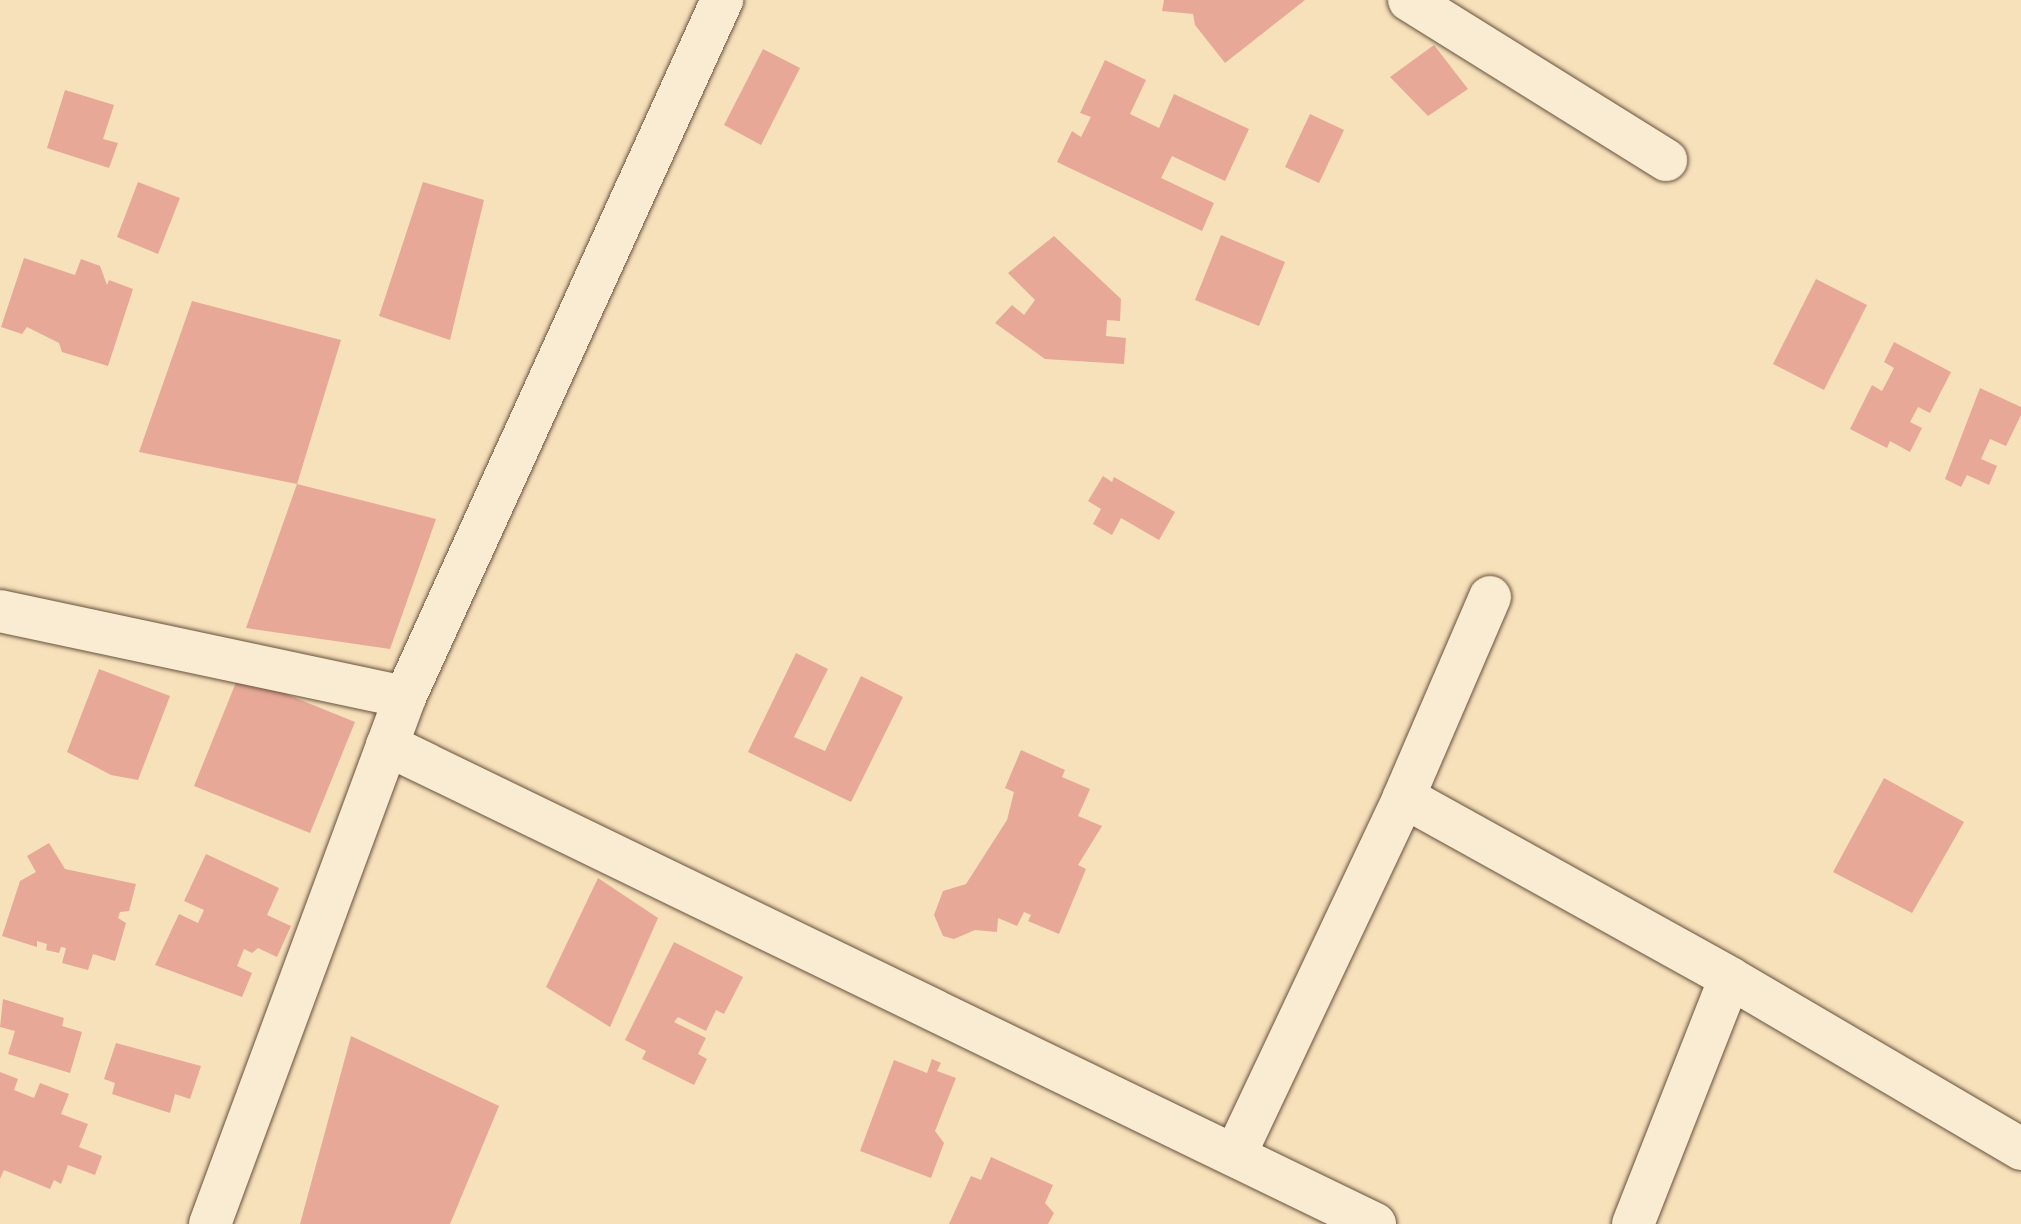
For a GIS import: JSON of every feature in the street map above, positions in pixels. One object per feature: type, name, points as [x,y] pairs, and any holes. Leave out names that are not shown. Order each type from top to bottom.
[{"type":"street","points":[[220,1221],[405,697],[722,0]]},
{"type":"street","points":[[1409,0],[1666,160]]},
{"type":"street","points":[[1235,1155],[1404,797],[1490,597]]},
{"type":"street","points":[[0,611],[405,697]]},
{"type":"street","points":[[387,745],[1375,1224]]},
{"type":"street","points":[[1404,797],[1730,978],[2021,1149]]},
{"type":"street","points":[[1633,1224],[1730,978]]},
{"type":"building","points":[[1164,0],[1305,0],[1225,63],[1195,25],[1193,14],[1162,11]]},
{"type":"building","points":[[1434,45],[1468,89],[1428,116],[1390,77]]},
{"type":"building","points":[[763,49],[800,68],[761,145],[724,125]]},
{"type":"building","points":[[1105,60],[1146,80],[1130,114],[1159,128],[1174,94],[1249,129],[1225,181],[1172,156],[1161,178],[1214,203],[1202,231],[1057,162],[1072,131],[1081,137],[1091,117],[1080,113]]},
{"type":"building","points":[[65,90],[114,105],[103,139],[118,143],[109,168],[47,148]]},
{"type":"building","points":[[1310,114],[1344,130],[1319,183],[1285,167]]},
{"type":"building","points":[[138,182],[180,198],[158,254],[117,237]]},
{"type":"building","points":[[423,182],[484,200],[450,340],[379,316]]},
{"type":"building","points":[[1221,235],[1285,262],[1259,326],[1195,300]]},
{"type":"building","points":[[1054,236],[1121,299],[1120,321],[1107,320],[1106,336],[1126,338],[1124,364],[1045,359],[995,323],[1012,305],[1024,315],[1035,300],[1008,273]]},
{"type":"building","points":[[24,258],[75,275],[81,259],[100,266],[107,285],[109,280],[133,289],[108,366],[62,352],[59,343],[27,327],[22,334],[1,327]]},
{"type":"building","points":[[1816,279],[1867,305],[1824,390],[1773,364]]},
{"type":"building","points":[[192,301],[341,340],[297,484],[139,452]]},
{"type":"building","points":[[1894,342],[1951,372],[1930,413],[1918,407],[1910,422],[1922,428],[1910,452],[1890,441],[1887,448],[1850,429],[1872,385],[1882,391],[1894,368],[1884,362]]},
{"type":"building","points":[[1980,388],[2021,407],[2021,415],[2006,446],[1990,439],[1981,459],[1997,466],[1989,485],[1967,475],[1961,487],[1945,479]]},
{"type":"building","points":[[1103,476],[1112,482],[1114,477],[1175,512],[1159,540],[1121,518],[1112,535],[1093,524],[1101,509],[1088,501]]},
{"type":"building","points":[[297,484],[436,519],[390,649],[246,628]]},
{"type":"building","points":[[796,653],[828,669],[794,737],[825,751],[861,676],[903,697],[851,802],[748,752]]},
{"type":"building","points":[[99,669],[170,696],[138,780],[111,775],[67,752]]},
{"type":"building","points":[[239,675],[355,722],[310,833],[194,786]]},
{"type":"building","points":[[1021,750],[1065,770],[1062,777],[1090,789],[1078,816],[1102,826],[1078,865],[1086,869],[1059,934],[1028,921],[1031,915],[1024,912],[1017,926],[998,918],[997,932],[975,930],[954,939],[943,936],[934,915],[943,891],[966,884],[1007,820],[1014,792],[1005,788]]},
{"type":"building","points":[[1884,778],[1964,822],[1912,913],[1833,872]]},
{"type":"building","points":[[49,843],[65,869],[136,884],[129,911],[120,912],[118,918],[126,923],[115,961],[93,954],[88,970],[62,963],[66,948],[61,947],[59,953],[46,950],[47,944],[37,941],[37,947],[2,936],[20,881],[36,872],[27,856]]},
{"type":"building","points":[[206,854],[279,888],[267,915],[291,926],[277,957],[258,948],[252,953],[244,949],[237,966],[252,973],[242,997],[155,965],[179,914],[198,923],[204,910],[184,901]]},
{"type":"building","points":[[598,878],[658,918],[610,1027],[546,987]]},
{"type":"building","points":[[674,942],[743,977],[724,1014],[716,1010],[706,1031],[678,1017],[674,1022],[706,1038],[698,1054],[707,1059],[694,1085],[642,1059],[646,1051],[625,1040]]},
{"type":"building","points":[[3,999],[64,1018],[62,1026],[82,1032],[70,1073],[8,1054],[15,1031],[0,1027]]},
{"type":"building","points":[[351,1036],[499,1106],[450,1224],[300,1224]]},
{"type":"building","points":[[116,1043],[201,1066],[190,1099],[175,1094],[170,1113],[112,1094],[115,1083],[104,1079]]},
{"type":"building","points":[[932,1059],[941,1063],[937,1071],[956,1078],[935,1131],[944,1143],[931,1178],[860,1151],[894,1060],[927,1073]]},
{"type":"building","points":[[0,1072],[18,1079],[14,1090],[34,1098],[40,1083],[69,1094],[61,1114],[88,1124],[79,1147],[102,1156],[95,1175],[68,1165],[61,1184],[54,1180],[50,1189],[4,1170],[0,1179]]},
{"type":"building","points":[[991,1157],[1053,1185],[1045,1203],[1054,1213],[1048,1224],[949,1224],[971,1176],[981,1180]]}]
